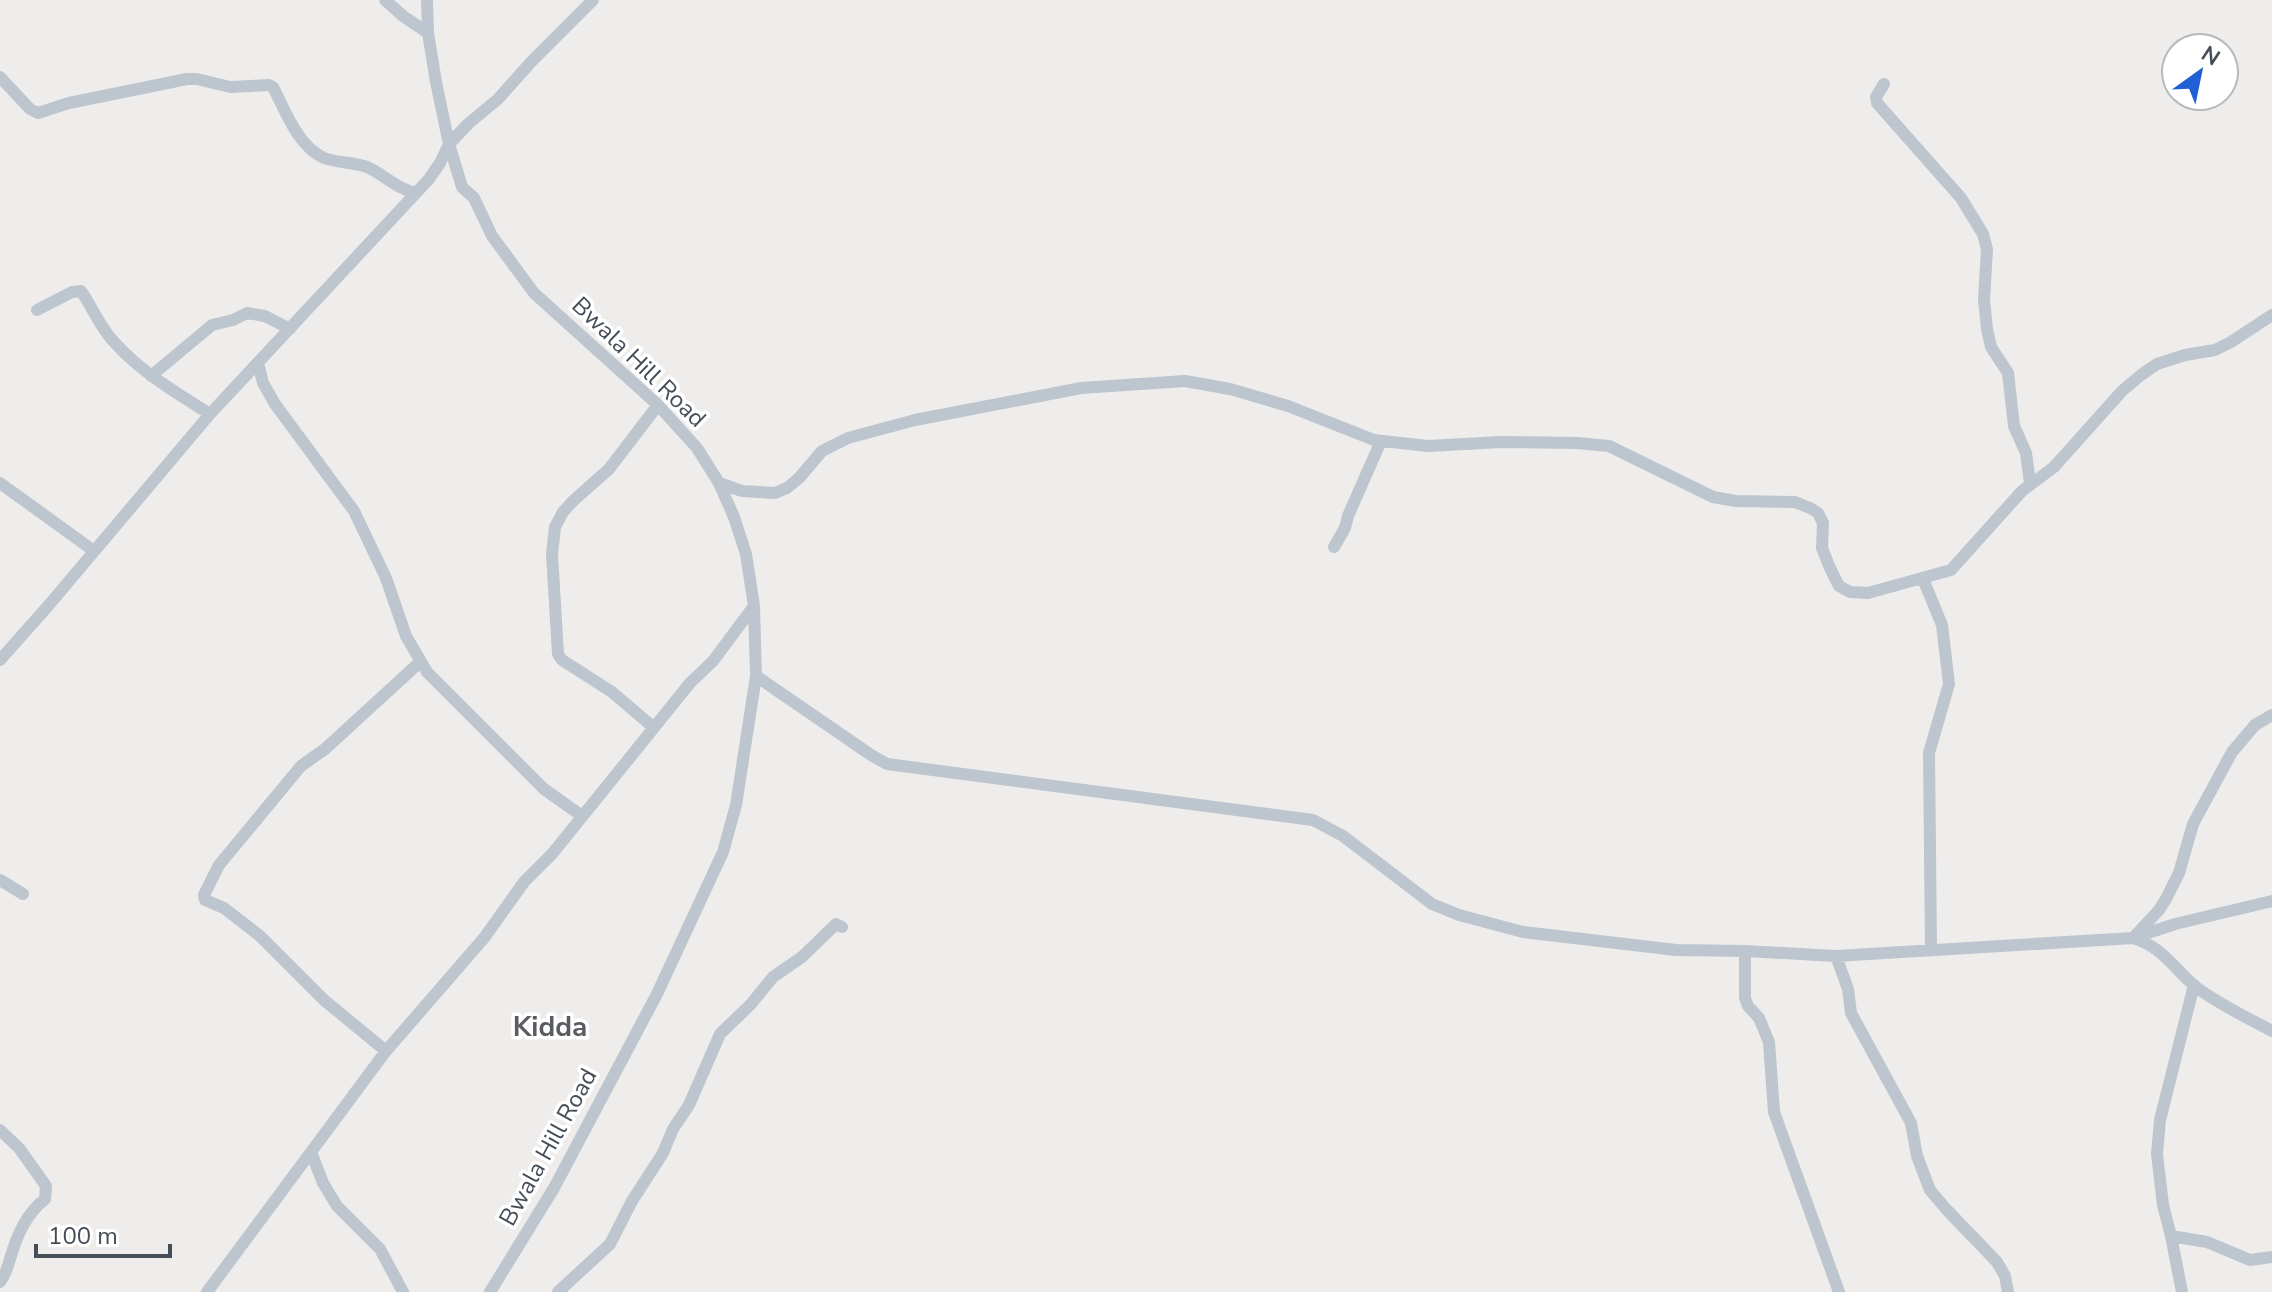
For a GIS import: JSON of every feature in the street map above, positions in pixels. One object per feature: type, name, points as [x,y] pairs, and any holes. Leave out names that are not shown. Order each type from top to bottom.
[{"type":"street","points":[[385,0],[428,33]]},
{"type":"street","name":"Bwala Hill Road","points":[[427,0],[428,33],[449,144],[462,187],[474,198],[492,236],[534,293],[658,405],[697,448],[719,483],[734,517],[746,554],[754,606],[756,676],[736,805],[723,852],[657,994],[554,1188],[490,1292]]},
{"type":"street","points":[[0,660],[210,414],[416,193],[440,163],[449,144],[498,99],[593,0]]},
{"type":"street","points":[[0,77],[30,109],[38,113],[69,103],[187,79],[230,87],[269,85],[302,139],[312,149],[324,157],[363,166],[404,190],[416,193]]},
{"type":"street","points":[[1884,84],[1876,97],[1877,103],[1961,198],[1983,234],[1987,249],[1984,300],[1987,329],[1991,347],[2008,373],[2014,426],[2026,453],[2030,483]]},
{"type":"street","points":[[37,310],[76,290],[81,291],[114,342],[151,376],[210,414]]},
{"type":"street","points":[[151,376],[212,325],[247,313],[265,316],[290,329]]},
{"type":"street","points":[[719,483],[742,491],[775,493],[799,478],[822,451],[848,438],[915,420],[1081,388],[1185,381],[1230,389],[1288,406],[1363,437],[1381,441],[1428,446],[1547,442],[1609,446],[1713,497],[1736,501],[1795,502],[1818,513],[1823,523],[1822,548],[1839,586],[1850,592],[1868,593],[1951,570],[2030,483],[2054,467],[2122,391],[2141,375],[2157,364],[2215,350],[2272,315]]},
{"type":"street","points":[[258,363],[263,383],[275,404],[354,511],[386,578],[406,636],[427,672],[544,789],[582,816]]},
{"type":"street","points":[[653,727],[612,692],[562,660],[558,654],[552,554],[555,527],[563,512],[609,469],[658,405]]},
{"type":"street","points":[[1334,547],[1381,441]]},
{"type":"street","points":[[0,483],[94,551]]},
{"type":"street","points":[[1923,579],[1942,625],[1949,684],[1929,753],[1931,949]]},
{"type":"street","points":[[207,1292],[386,1051],[484,938],[524,882],[552,854],[690,683],[713,661],[754,606]]},
{"type":"street","points":[[386,1051],[324,1000],[260,936],[224,908],[205,900],[204,895],[219,865],[301,766],[325,749],[420,662]]},
{"type":"street","points":[[756,676],[887,764],[1313,820],[1343,836],[1432,904],[1483,923],[1523,932],[1676,950],[1836,956],[2133,938],[2175,924],[2272,901]]},
{"type":"street","points":[[2133,938],[2166,899],[2179,873],[2193,824],[2232,752],[2255,725],[2272,715]]},
{"type":"street","points":[[0,880],[23,894]]},
{"type":"street","points":[[558,1292],[610,1244],[689,1105],[720,1034],[773,977],[802,957],[836,924],[842,927]]},
{"type":"street","points":[[2133,938],[2144,941],[2165,955],[2194,985],[2219,1004],[2272,1031]]},
{"type":"street","points":[[1745,951],[1745,998],[1759,1018],[1769,1042],[1774,1112],[1839,1292]]},
{"type":"street","points":[[1836,956],[1848,989],[1851,1013],[1911,1123],[1917,1156],[1930,1190],[1997,1262],[2005,1276],[2008,1292]]},
{"type":"street","points":[[2182,1292],[2163,1205],[2159,1167],[2160,1120],[2194,985]]},
{"type":"street","points":[[0,1130],[19,1148],[46,1186],[45,1199],[31,1210],[7,1273],[0,1282]]},
{"type":"street","points":[[311,1152],[323,1183],[337,1206],[380,1249],[403,1292]]},
{"type":"street","points":[[2171,1236],[2207,1242],[2250,1260],[2272,1257]]},
{"type":"district","name":"Kidda","points":[[550,1027]]}]
